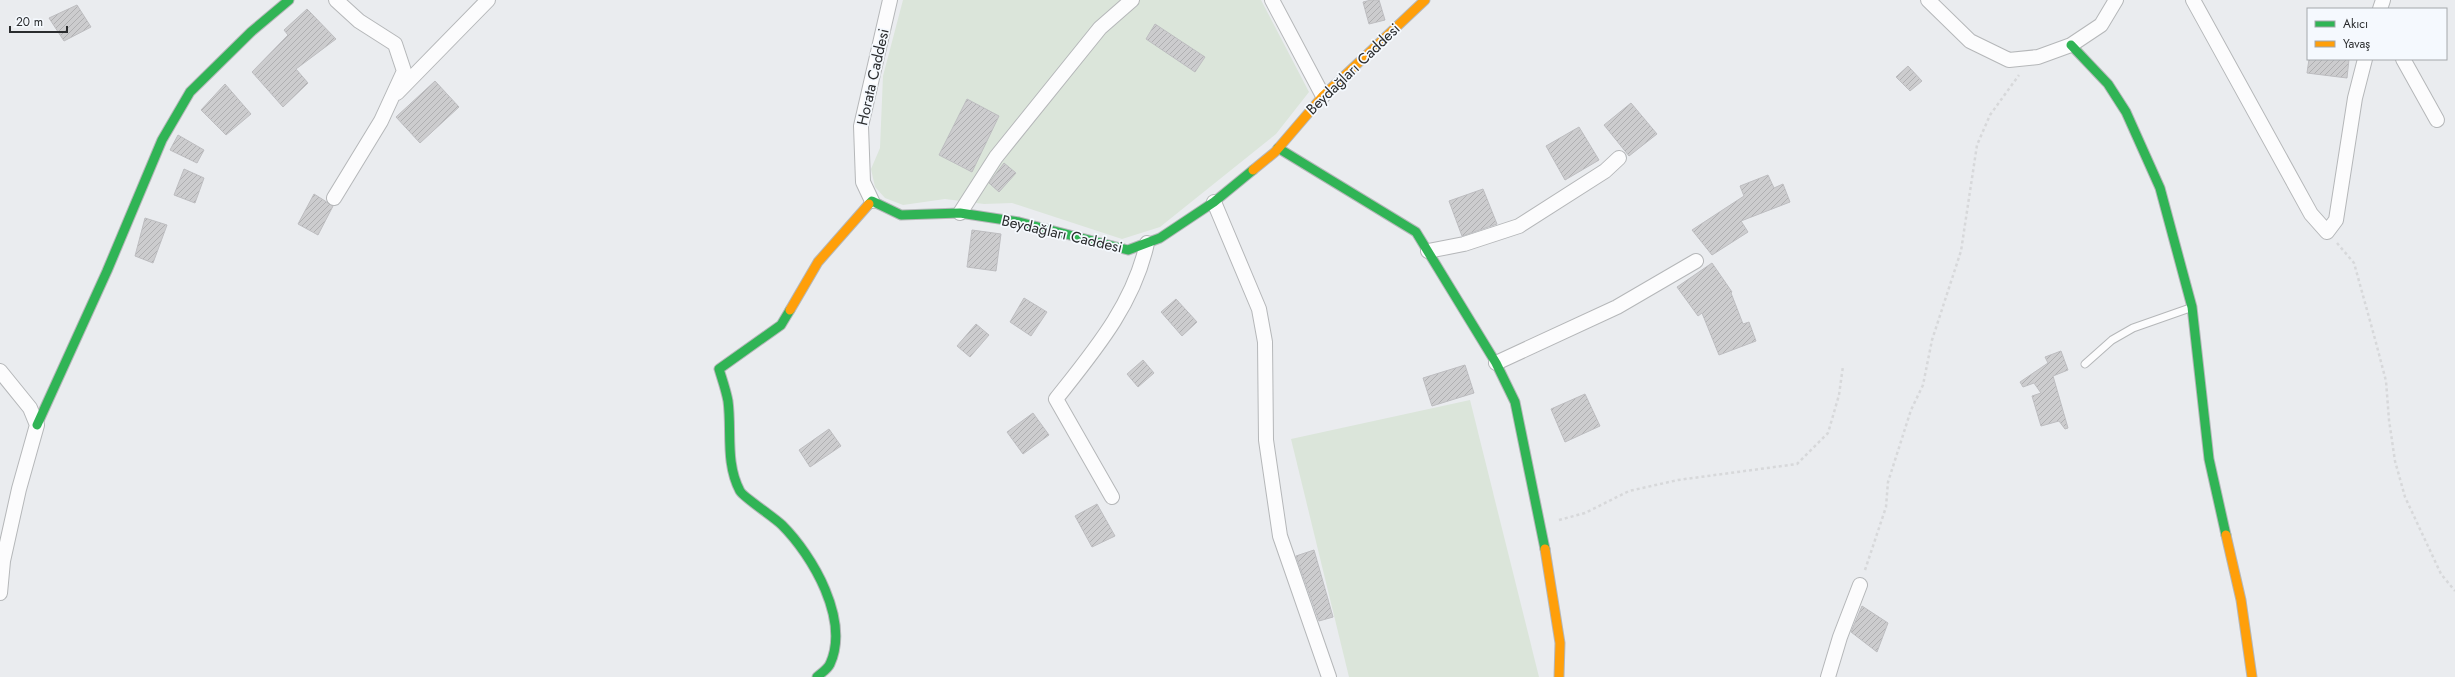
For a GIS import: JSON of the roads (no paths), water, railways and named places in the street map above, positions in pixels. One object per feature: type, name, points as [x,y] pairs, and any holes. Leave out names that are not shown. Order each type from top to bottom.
[{"type":"street","points":[[0,593],[3,561],[37,425],[107,271],[166,133],[190,92],[251,32],[289,0]]},
{"type":"street","points":[[334,198],[381,121],[404,71],[395,44],[360,21],[336,0]]},
{"type":"street","points":[[390,100],[488,0]]},
{"type":"street","name":"Horata Caddesi","points":[[872,201],[863,182],[861,126],[890,0]]},
{"type":"street","points":[[960,213],[996,157],[1100,28],[1132,0]]},
{"type":"street","points":[[1272,0],[1323,96]]},
{"type":"street","name":"Beydağları Caddesi","points":[[872,201],[902,215],[960,213],[1019,222],[1128,250],[1160,238],[1214,202],[1278,148],[1323,96],[1425,0]]},
{"type":"street","points":[[1928,0],[1970,41],[2009,60],[2038,57],[2071,45],[2101,25],[2116,0]]},
{"type":"street","points":[[2193,0],[2311,214],[2327,232],[2336,220],[2355,98],[2365,60]]},
{"type":"street","points":[[2071,45],[2108,84],[2126,112],[2160,188],[2192,308],[2209,459],[2242,600],[2252,677]]},
{"type":"street","points":[[2404,60],[2437,120]]},
{"type":"street","points":[[1278,148],[1416,232],[1496,363],[1515,402],[1541,524],[1560,643],[1559,677]]},
{"type":"street","points":[[1428,251],[1464,244],[1519,226],[1605,171],[1619,158]]},
{"type":"street","points":[[817,677],[829,665],[835,637],[833,613],[810,562],[794,539],[769,512],[740,492],[730,456],[731,429],[728,401],[720,369],[781,324],[818,262],[872,201]]},
{"type":"street","points":[[1214,202],[1259,309],[1265,342],[1266,440],[1280,536],[1329,677]]},
{"type":"street","points":[[1112,497],[1056,399],[1108,333],[1142,268],[1147,243]]},
{"type":"street","points":[[1496,363],[1617,306],[1696,261]]},
{"type":"street","points":[[0,372],[30,408],[37,425]]},
{"type":"street","points":[[1828,677],[1840,636],[1860,585]]},
{"type":"lane","points":[[2084,364],[2112,340],[2133,328],[2192,308]]}]
